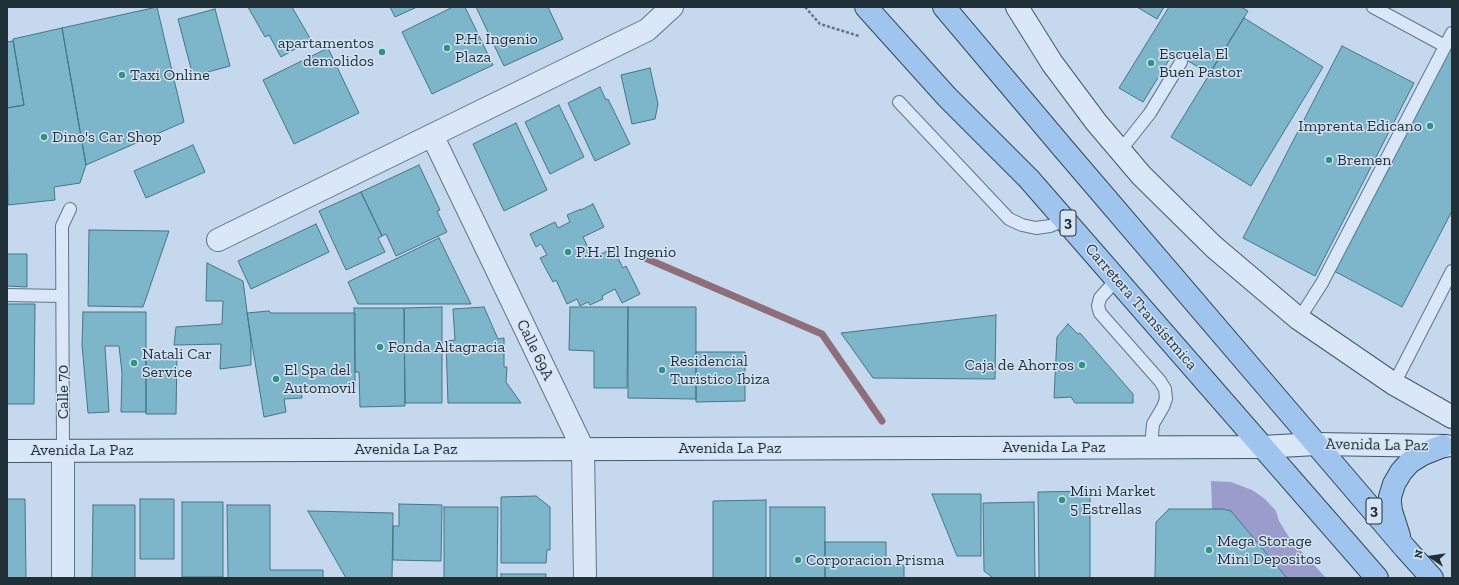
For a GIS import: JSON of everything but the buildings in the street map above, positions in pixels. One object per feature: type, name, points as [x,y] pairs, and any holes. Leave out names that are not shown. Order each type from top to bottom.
[{"type":"main road","points":[[218,240],[647,30],[672,7]]},
{"type":"main road","name":"Carretera Transístmica","points":[[866,7],[947,96],[1029,179],[1377,578]]},
{"type":"main road","name":"3","points":[[944,7],[1404,548],[1432,578]]},
{"type":"main road","points":[[1017,7],[1052,63],[1096,122],[1141,175],[1214,247],[1299,319],[1394,384],[1452,417]]},
{"type":"main road","name":"Calle 69A","points":[[432,135],[583,449],[585,578]]},
{"type":"main road","name":"Avenida La Paz","points":[[7,450],[1151,446],[1262,447],[1316,444],[1448,446]]},
{"type":"main road","points":[[1404,548],[1397,532],[1391,511],[1390,497],[1394,484],[1401,472],[1410,462],[1423,454],[1448,446]]},
{"type":"main road","name":"Calle 70","points":[[63,450],[63,578]]},
{"type":"lane","points":[[1373,7],[1445,46]]},
{"type":"lane","points":[[1299,319],[1322,284],[1452,33]]},
{"type":"lane","points":[[1120,151],[1150,113],[1181,62]]},
{"type":"lane","points":[[899,102],[1009,219],[1022,225],[1036,228],[1050,226],[1064,220]]},
{"type":"lane","name":"Calle 70","points":[[63,450],[62,226],[70,209]]},
{"type":"lane","points":[[1394,384],[1452,270]]},
{"type":"lane","points":[[1116,280],[1100,298],[1098,306],[1100,313],[1160,381],[1164,389],[1166,399],[1153,424],[1151,446]]},
{"type":"lane","points":[[7,295],[62,296]]},
{"type":"shaded area","points":[[1211,481],[1231,482],[1252,490],[1265,499],[1276,511],[1279,521],[1290,539],[1326,578],[1287,578],[1231,511],[1212,509]]},
{"type":"waterway","points":[[645,258],[822,334],[882,421]]},
{"type":"place","name":"P.H. Ingenio Plaza","points":[[447,48]]},
{"type":"place","name":"apartamentos demolidos","points":[[382,52]]},
{"type":"place","name":"Escuela El Buen Pastor","points":[[1151,63]]},
{"type":"place","name":"Taxi Online","points":[[122,75]]},
{"type":"place","name":"Imprenta Edicano","points":[[1430,126]]},
{"type":"place","name":"Dino's Car Shop","points":[[44,137]]},
{"type":"place","name":"Bremen","points":[[1329,160]]},
{"type":"place","name":"P.H. El Ingenio","points":[[568,252]]},
{"type":"place","name":"Fonda Altagracia","points":[[380,347]]},
{"type":"place","name":"Natali Car Service","points":[[134,363]]},
{"type":"place","name":"Caja de Ahorros","points":[[1082,365]]},
{"type":"place","name":"Residencial Turistico Ibiza","points":[[662,370]]},
{"type":"place","name":"El Spa del Automovil","points":[[276,379]]},
{"type":"place","name":"Mini Market 5 Estrellas","points":[[1062,500]]},
{"type":"place","name":"Mega Storage Mini Depositos","points":[[1209,550]]},
{"type":"place","name":"Corporacion Prisma","points":[[798,560]]}]
